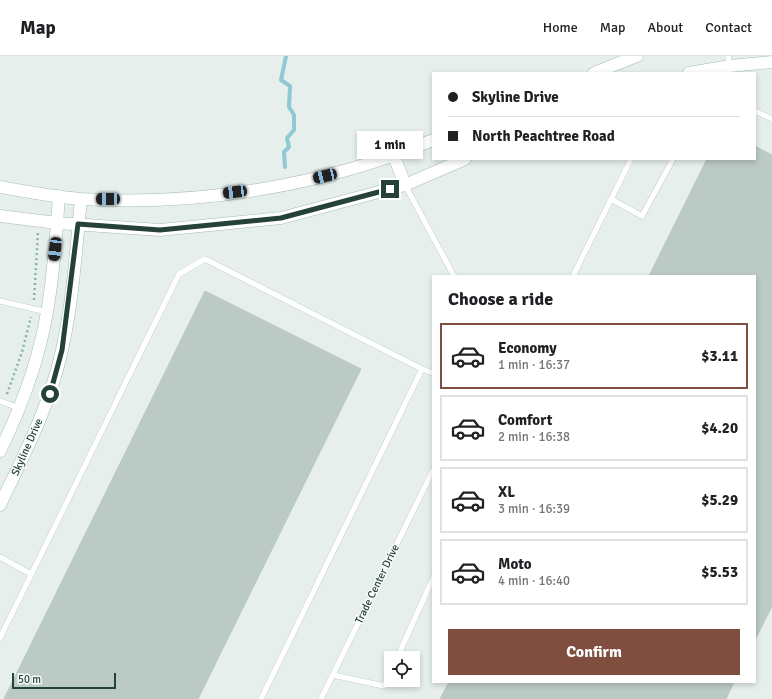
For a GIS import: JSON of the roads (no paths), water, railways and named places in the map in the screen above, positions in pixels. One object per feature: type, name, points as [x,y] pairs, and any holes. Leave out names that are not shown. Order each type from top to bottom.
[{"type":"main road","points":[[597,72],[637,56]]},
{"type":"main road","points":[[692,72],[729,61],[772,62]]},
{"type":"main road","points":[[0,187],[81,199],[162,199],[279,186],[340,172],[394,156],[432,140]]},
{"type":"main road","points":[[394,156],[405,185]]},
{"type":"main road","points":[[0,216],[57,223],[160,230],[281,218],[405,185],[463,160]]},
{"type":"main road","name":"Skyline Drive","points":[[0,451],[19,408],[36,361],[47,312],[55,249],[59,196]]},
{"type":"main road","name":"Skyline Drive","points":[[0,505],[27,450],[50,394],[62,350],[81,199]]},
{"type":"lane","points":[[756,112],[772,120]]},
{"type":"lane","points":[[573,275],[630,160]]},
{"type":"lane","points":[[611,199],[642,216],[672,160]]},
{"type":"lane","points":[[405,185],[453,275]]},
{"type":"lane","points":[[0,638],[179,274],[205,259],[432,374]]},
{"type":"lane","points":[[0,301],[47,312]]},
{"type":"lane","points":[[261,699],[422,369]]},
{"type":"lane","points":[[2,402],[19,408]]},
{"type":"lane","name":"Trade Center Drive","points":[[321,699],[432,472]]},
{"type":"lane","points":[[0,557],[32,574]]},
{"type":"lane","points":[[399,651],[432,580]]},
{"type":"lane","points":[[333,675],[384,686]]},
{"type":"waterway","points":[[285,167],[284,152],[289,147],[287,138],[294,130],[294,115],[289,107],[290,86],[281,80],[286,56]]}]
